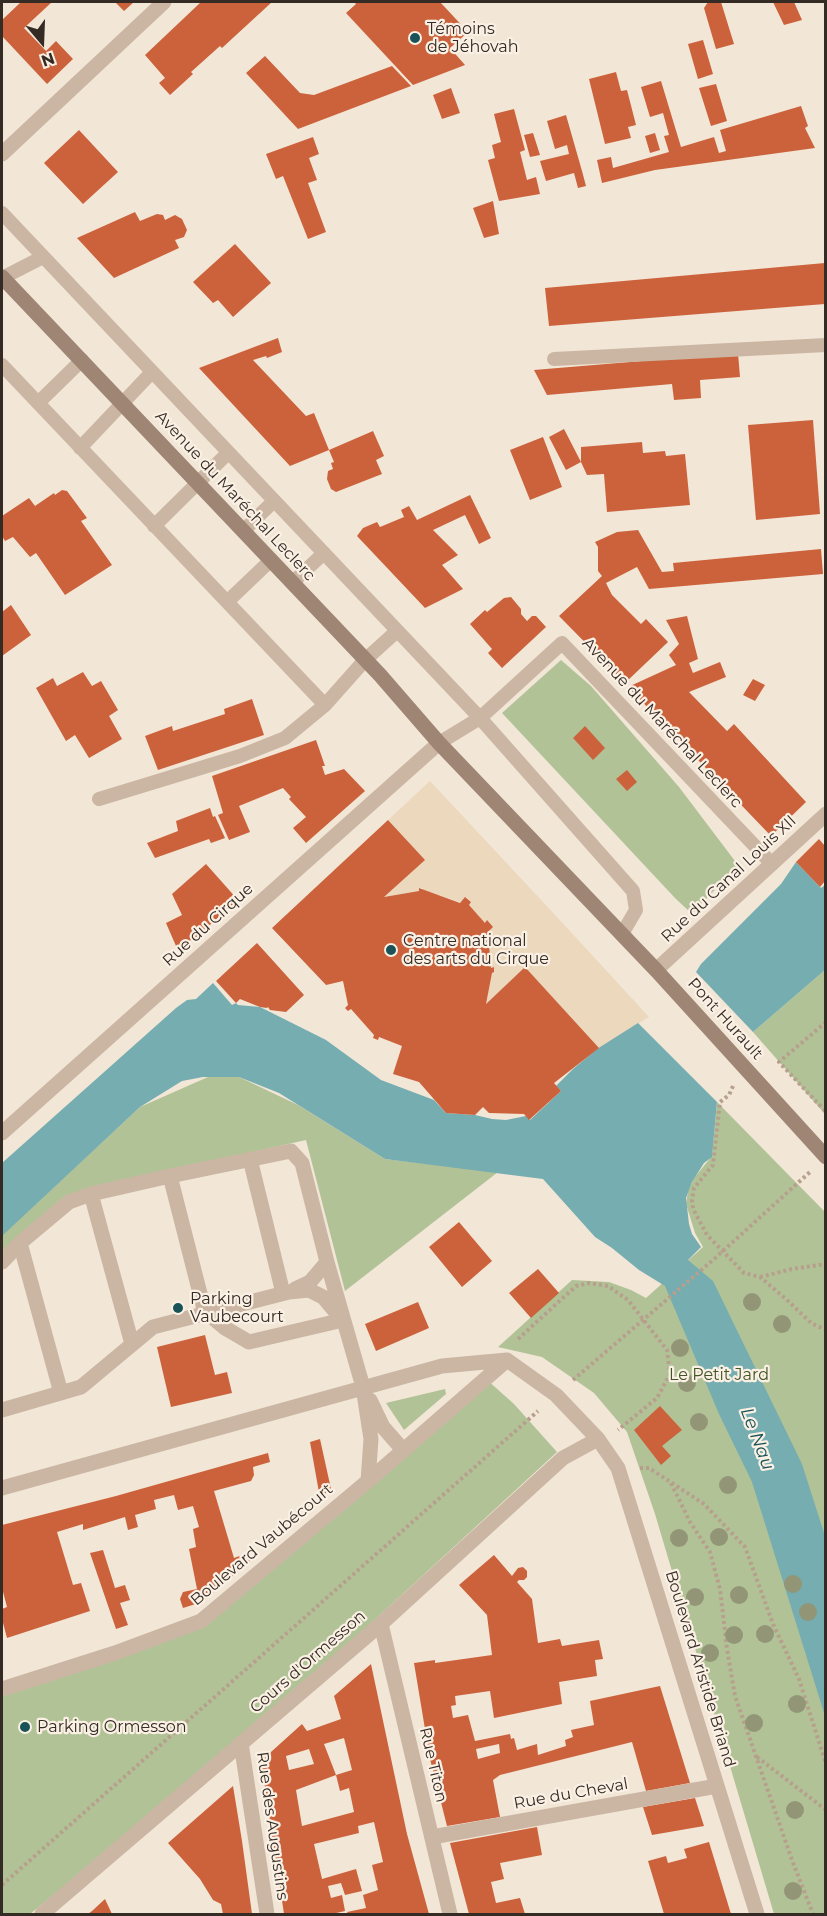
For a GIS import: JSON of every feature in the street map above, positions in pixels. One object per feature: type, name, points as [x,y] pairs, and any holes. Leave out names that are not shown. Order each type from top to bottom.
[{"type":"main road","name":"Avenue du Maréchal Leclerc","points":[[2,277],[656,970]]},
{"type":"main road","name":"Pont Hurault","points":[[656,970],[767,1093],[821,1162]]},
{"type":"street","points":[[2,154],[164,2]]},
{"type":"street","name":"Rue du Cirque","points":[[2,1133],[440,743]]},
{"type":"street","name":"Rue du Canal Louis XII","points":[[656,970],[825,814]]},
{"type":"street","points":[[2,1262],[20,1243],[69,1202],[91,1194],[291,1151],[302,1163],[327,1262],[363,1387],[371,1438],[368,1481]]},
{"type":"street","points":[[250,1159],[286,1293]]},
{"type":"street","points":[[170,1176],[206,1313],[225,1328],[249,1342],[343,1320]]},
{"type":"street","points":[[91,1194],[132,1344]]},
{"type":"street","points":[[20,1243],[61,1393]]},
{"type":"street","points":[[286,1293],[310,1282],[327,1262]]},
{"type":"street","points":[[2,1410],[81,1387],[153,1327],[206,1313],[286,1293],[309,1290],[323,1297],[343,1320]]},
{"type":"street","points":[[2,1488],[442,1366],[507,1360],[556,1395],[598,1439]]},
{"type":"street","name":"Boulevard Vaubécourt","points":[[2,1689],[115,1653],[201,1621],[368,1481],[507,1360]]},
{"type":"street","points":[[363,1387],[382,1426],[403,1450]]},
{"type":"street","name":"Boulevard Aristide Briand","points":[[598,1439],[618,1468],[757,1914]]},
{"type":"street","name":"Cours d'Ormesson","points":[[42,1914],[381,1624],[563,1458],[598,1439]]},
{"type":"street","name":"Rue Titon","points":[[381,1624],[450,1914]]},
{"type":"street","name":"Rue des Augustins","points":[[242,1743],[267,1914]]},
{"type":"street","name":"Rue du Cheval","points":[[432,1837],[717,1786]]},
{"type":"lane","points":[[2,213],[480,718],[633,891],[636,910],[622,934]]},
{"type":"lane","points":[[2,277],[43,257]]},
{"type":"lane","points":[[554,359],[825,345]]},
{"type":"lane","points":[[38,403],[82,360]]},
{"type":"lane","points":[[2,365],[325,705]]},
{"type":"lane","points":[[80,448],[152,372]]},
{"type":"lane","points":[[154,526],[228,453]]},
{"type":"lane","points":[[243,531],[274,501]]},
{"type":"lane","points":[[292,583],[324,553]]},
{"type":"lane","points":[[227,602],[271,560]]},
{"type":"lane","points":[[99,798],[240,756],[285,738],[325,705],[365,660],[397,631]]},
{"type":"lane","name":"Avenue du Maréchal Leclerc","points":[[440,743],[480,718],[562,643],[771,864]]},
{"type":"path","points":[[825,1022],[779,1062],[825,1109]]},
{"type":"path","points":[[743,1066],[729,1095],[720,1102],[713,1165],[694,1188],[693,1209],[707,1235],[744,1273],[760,1277],[810,1323],[825,1330]]},
{"type":"path","points":[[2,1885],[821,1162]]},
{"type":"path","points":[[760,1277],[825,1264]]},
{"type":"path","points":[[507,1360],[515,1341],[576,1286],[589,1283],[608,1286],[628,1300],[667,1350],[670,1374],[657,1398],[621,1428],[598,1439]]},
{"type":"path","points":[[618,1468],[649,1468],[704,1504],[745,1547],[773,1624],[799,1679],[825,1764]]},
{"type":"path","points":[[671,1483],[690,1522],[710,1552],[720,1589],[726,1649],[735,1696],[813,1914]]},
{"type":"path","points":[[756,1756],[825,1810]]},
{"type":"green space","points":[[561,660],[591,686],[679,787],[738,865],[692,914],[502,713]]},
{"type":"green space","points":[[825,970],[825,1114],[753,1032]]},
{"type":"green space","points":[[208,1077],[239,1077],[298,1105],[385,1159],[498,1172],[345,1291],[306,1140],[114,1183],[64,1197],[2,1251],[2,1235],[140,1107]]},
{"type":"green space","name":"Le Petit Jard","points":[[717,1102],[825,1212],[825,1914],[774,1914],[655,1514],[627,1432],[594,1393],[542,1357],[498,1347],[572,1280],[609,1282],[646,1298],[703,1247],[695,1233],[686,1204],[688,1191],[694,1178],[712,1156]]},
{"type":"green space","points":[[486,1379],[514,1404],[557,1452],[241,1743],[30,1914],[2,1914],[2,1688],[201,1621]]},
{"type":"green space","points":[[445,1389],[446,1394],[404,1430],[386,1403]]},
{"type":"shaded area","points":[[430,781],[649,1017],[599,1048],[525,967],[486,1004],[494,972],[494,967],[491,968],[488,932],[493,927],[485,923],[469,905],[471,902],[466,897],[460,902],[423,890],[423,888],[419,888],[419,891],[384,897],[424,860],[388,820]]},
{"type":"water","points":[[796,862],[821,888],[825,885],[825,970],[753,1032],[696,972],[701,964],[781,884]]},
{"type":"water","name":"Le Nau","points":[[213,983],[232,1005],[236,1003],[260,1007],[326,1040],[381,1080],[434,1100],[446,1113],[506,1120],[526,1116],[530,1120],[561,1091],[556,1086],[573,1069],[597,1049],[638,1023],[717,1102],[712,1157],[704,1163],[692,1182],[686,1198],[692,1234],[701,1247],[688,1260],[713,1281],[802,1464],[825,1536],[825,1716],[752,1482],[719,1414],[665,1286],[639,1270],[595,1237],[543,1179],[385,1159],[279,1093],[239,1077],[203,1077],[182,1081],[140,1107],[2,1236],[2,1163],[176,1008],[187,1000],[196,999]]},
{"type":"building","points":[[21,2],[52,2],[24,28],[46,51],[56,41],[73,59],[47,84],[2,36],[2,20]]},
{"type":"building","points":[[115,2],[134,2],[124,11]]},
{"type":"building","points":[[201,2],[272,2],[222,48],[220,46],[191,72],[193,74],[170,95],[159,83],[165,78],[145,55]]},
{"type":"building","name":"Témoins de Jéhovah","points":[[354,2],[440,2],[468,32],[450,48],[465,65],[413,85],[346,13],[356,4]]},
{"type":"building","points":[[708,2],[721,2],[734,44],[716,49],[704,8]]},
{"type":"building","points":[[773,2],[794,2],[802,20],[784,25]]},
{"type":"building","points":[[703,40],[713,74],[698,79],[688,44]]},
{"type":"building","points":[[265,56],[300,93],[314,95],[392,66],[411,86],[298,129],[246,73]]},
{"type":"building","points":[[616,72],[621,91],[627,90],[636,125],[628,127],[631,138],[605,144],[589,79]]},
{"type":"building","points":[[661,81],[681,147],[714,137],[719,153],[726,151],[720,130],[801,106],[808,126],[805,128],[815,148],[655,170],[602,183],[597,160],[611,157],[613,168],[669,152],[664,136],[669,135],[663,113],[650,117],[641,87]]},
{"type":"building","points":[[716,84],[727,121],[711,126],[699,88]]},
{"type":"building","points":[[451,88],[460,113],[442,119],[433,95]]},
{"type":"building","points":[[514,109],[525,150],[520,152],[527,180],[536,177],[540,194],[499,201],[488,160],[495,158],[492,145],[501,142],[494,114]]},
{"type":"building","points":[[566,115],[586,186],[578,188],[574,173],[546,181],[540,161],[569,154],[567,145],[555,149],[547,121]]},
{"type":"building","points":[[79,130],[118,172],[83,204],[44,163]]},
{"type":"building","points":[[533,133],[540,155],[530,157],[524,135]]},
{"type":"building","points":[[655,133],[660,150],[650,153],[645,136]]},
{"type":"building","points":[[313,137],[319,154],[309,158],[317,180],[308,183],[326,232],[308,239],[283,176],[276,179],[266,154]]},
{"type":"building","points":[[493,201],[499,234],[484,238],[473,208]]},
{"type":"building","points":[[135,212],[140,221],[157,214],[163,215],[165,220],[175,215],[182,219],[187,230],[184,237],[175,240],[179,248],[114,278],[77,238]]},
{"type":"building","points":[[235,244],[271,283],[233,317],[218,300],[213,303],[193,282]]},
{"type":"building","points":[[825,263],[825,304],[549,326],[545,288]]},
{"type":"building","points":[[278,338],[282,352],[253,360],[306,416],[314,413],[329,450],[290,466],[199,368]]},
{"type":"building","points":[[738,353],[740,377],[700,380],[701,398],[674,400],[672,384],[547,395],[534,370]]},
{"type":"building","points":[[813,420],[820,514],[756,520],[748,425]]},
{"type":"building","points":[[564,429],[581,462],[566,470],[549,437]]},
{"type":"building","points":[[373,431],[384,456],[376,460],[382,474],[336,492],[331,489],[327,479],[328,471],[333,469],[331,463],[334,462],[329,450]]},
{"type":"building","points":[[543,437],[562,487],[530,500],[510,450]]},
{"type":"building","points":[[642,442],[643,453],[665,451],[666,456],[685,454],[690,505],[607,512],[604,474],[587,475],[581,462],[581,447]]},
{"type":"building","points":[[62,490],[67,491],[87,518],[81,521],[112,565],[65,595],[36,553],[30,557],[13,537],[5,541],[2,536],[2,516],[29,498],[35,506]]},
{"type":"building","points":[[470,495],[491,538],[479,544],[465,515],[433,530],[458,555],[442,565],[463,589],[425,608],[357,536],[363,528],[377,522],[380,527],[404,517],[401,510],[409,506],[417,520]]},
{"type":"building","points":[[638,530],[662,572],[674,571],[673,563],[821,549],[823,574],[649,589],[637,567],[606,583],[612,595],[641,624],[646,619],[668,642],[625,683],[559,616],[602,576],[598,571],[598,547],[595,542],[617,532]]},
{"type":"building","points":[[511,597],[527,621],[532,616],[536,616],[546,627],[502,668],[488,653],[492,649],[470,624],[485,610],[487,612],[504,598]]},
{"type":"building","points":[[11,605],[31,635],[2,656],[2,612]]},
{"type":"building","points":[[687,616],[698,659],[689,663],[693,673],[720,662],[726,677],[689,692],[727,731],[734,724],[806,802],[771,836],[628,687],[676,665],[669,655],[679,644],[666,620]]},
{"type":"building","points":[[83,672],[92,686],[101,681],[118,710],[109,716],[122,739],[89,758],[75,735],[66,741],[36,688],[53,678],[57,686]]},
{"type":"building","points":[[753,679],[765,685],[755,701],[743,695]]},
{"type":"building","points":[[252,699],[264,735],[158,770],[145,736],[172,726],[173,731],[225,714],[224,709]]},
{"type":"building","points":[[585,726],[605,748],[593,760],[573,738]]},
{"type":"building","points":[[316,740],[325,766],[322,766],[325,775],[344,769],[365,791],[306,843],[293,828],[306,817],[289,799],[291,797],[283,788],[239,806],[250,832],[229,840],[218,815],[223,813],[212,776]]},
{"type":"building","points":[[627,770],[637,782],[627,791],[616,779]]},
{"type":"building","points":[[210,808],[225,838],[211,843],[209,839],[155,858],[147,843],[178,831],[176,821]]},
{"type":"building","name":"Centre national des arts du Cirque","points":[[388,820],[425,860],[384,897],[419,891],[419,888],[460,903],[465,897],[485,923],[487,920],[493,927],[488,932],[491,968],[494,967],[494,972],[486,1004],[525,967],[599,1048],[554,1083],[561,1091],[529,1120],[524,1114],[489,1113],[483,1107],[475,1115],[446,1113],[419,1082],[393,1074],[402,1046],[379,1037],[378,1040],[373,1038],[374,1035],[351,1009],[348,1011],[345,1008],[348,1005],[343,981],[326,985],[272,928]]},
{"type":"building","points":[[819,839],[825,846],[825,881],[820,887],[796,862]]},
{"type":"building","points":[[206,864],[238,900],[194,939],[176,946],[166,923],[182,915],[172,894]]},
{"type":"building","points":[[257,943],[304,995],[286,1012],[270,1010],[268,1007],[260,1007],[240,999],[236,1003],[216,981]]},
{"type":"building","points":[[459,1222],[492,1261],[462,1287],[429,1247]]},
{"type":"building","points":[[538,1269],[559,1293],[531,1318],[509,1293]]},
{"type":"building","points":[[418,1302],[429,1328],[376,1351],[365,1324]]},
{"type":"building","points":[[205,1335],[215,1375],[227,1372],[232,1393],[171,1407],[157,1347]]},
{"type":"building","points":[[660,1406],[682,1430],[662,1446],[671,1456],[661,1465],[634,1430]]},
{"type":"building","points":[[320,1439],[331,1489],[320,1498],[310,1442]]},
{"type":"building","points":[[268,1453],[270,1462],[253,1467],[254,1475],[251,1481],[214,1491],[234,1558],[248,1553],[250,1561],[202,1602],[183,1608],[180,1599],[183,1592],[197,1589],[189,1549],[196,1547],[193,1529],[199,1527],[193,1506],[178,1510],[174,1495],[154,1500],[156,1509],[135,1515],[138,1527],[128,1530],[125,1517],[83,1530],[83,1524],[57,1532],[73,1585],[81,1583],[90,1611],[7,1638],[2,1619],[2,1609],[7,1607],[2,1588],[2,1525]]},
{"type":"building","points":[[103,1550],[115,1588],[125,1585],[130,1600],[120,1603],[128,1625],[116,1629],[90,1553]]},
{"type":"building","points":[[494,1555],[512,1576],[518,1568],[523,1567],[527,1571],[527,1577],[517,1582],[532,1599],[538,1643],[560,1639],[562,1646],[599,1640],[603,1659],[595,1660],[597,1676],[559,1682],[562,1704],[494,1718],[490,1691],[455,1696],[456,1705],[451,1706],[453,1718],[468,1715],[475,1741],[510,1734],[511,1739],[514,1738],[517,1750],[537,1744],[538,1755],[566,1746],[565,1740],[573,1737],[571,1730],[594,1725],[590,1701],[660,1686],[690,1783],[646,1791],[632,1742],[500,1775],[493,1780],[500,1817],[447,1826],[430,1759],[414,1663],[435,1660],[435,1663],[492,1655],[487,1615],[459,1585]],"holes":[[[499,1744],[500,1753],[478,1759],[476,1749]]]},
{"type":"building","points":[[371,1664],[407,1834],[429,1914],[348,1914],[347,1912],[366,1908],[363,1895],[378,1890],[372,1865],[383,1862],[374,1822],[358,1826],[359,1833],[314,1844],[322,1879],[356,1869],[362,1891],[345,1895],[341,1883],[328,1886],[331,1898],[342,1895],[345,1911],[332,1914],[284,1914],[261,1761],[302,1724],[307,1731],[341,1719],[334,1696]],"holes":[[[344,1738],[352,1770],[336,1775],[324,1744]],[[309,1749],[314,1764],[289,1770],[286,1756]],[[336,1775],[340,1791],[349,1788],[354,1812],[302,1826],[296,1790]]]},
{"type":"building","points":[[233,1786],[252,1914],[223,1914],[221,1904],[213,1900],[200,1879],[168,1843]]},
{"type":"building","points":[[695,1798],[704,1826],[652,1835],[643,1807]]},
{"type":"building","points":[[537,1827],[542,1855],[500,1863],[504,1879],[491,1882],[496,1903],[520,1898],[525,1914],[469,1914],[450,1843]]},
{"type":"building","points":[[709,1842],[731,1914],[664,1914],[648,1861],[666,1856],[668,1863],[687,1858],[684,1849]]},
{"type":"building","points":[[105,1899],[112,1914],[88,1914],[92,1911]]},
{"type":"place","name":"Témoins de Jéhovah","points":[[415,38]]},
{"type":"place","name":"Centre national des arts du Cirque","points":[[391,950]]},
{"type":"place","name":"Parking Vaubecourt","points":[[178,1308]]},
{"type":"place","name":"Parking Ormesson","points":[[25,1727]]}]
